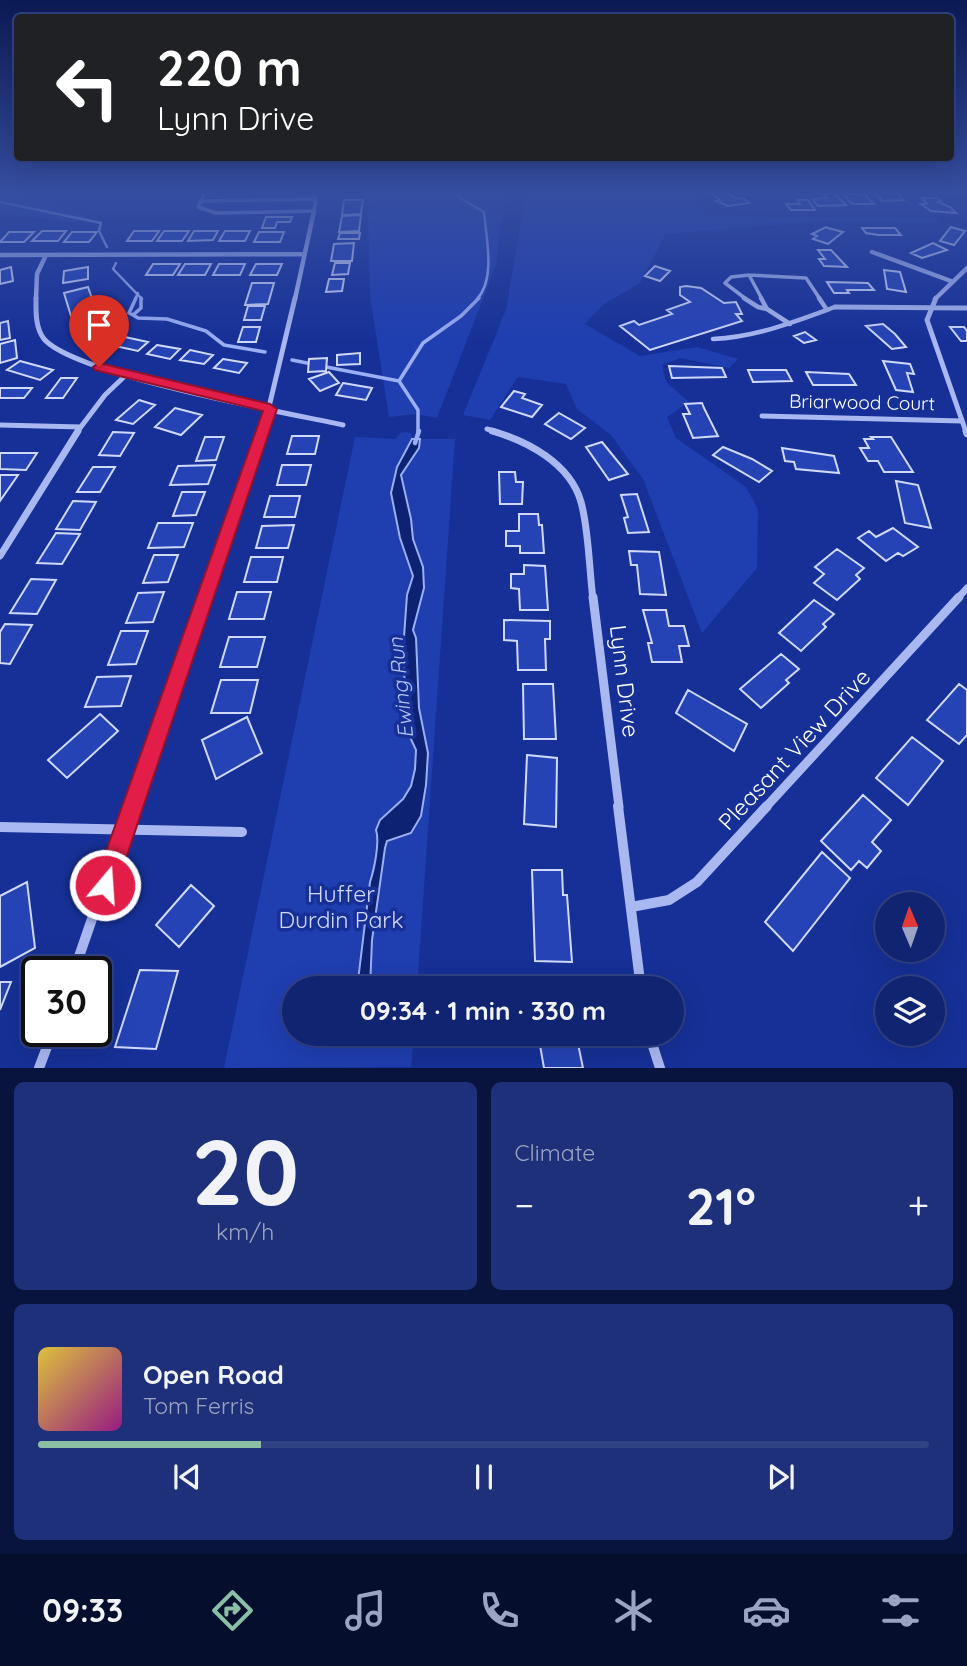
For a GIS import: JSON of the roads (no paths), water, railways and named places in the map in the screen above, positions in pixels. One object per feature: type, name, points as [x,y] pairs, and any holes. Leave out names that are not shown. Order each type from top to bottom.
[{"type":"street","points":[[79,956],[270,409],[307,242]]},
{"type":"street","points":[[872,253],[951,281]]},
{"type":"street","points":[[46,254],[40,263],[36,280],[36,318],[41,334],[62,354],[127,374],[343,425]]},
{"type":"street","points":[[0,255],[304,254]]},
{"type":"street","points":[[967,268],[951,281],[929,308],[927,320],[967,433]]},
{"type":"street","points":[[835,307],[967,308]]},
{"type":"street","points":[[0,556],[97,404],[127,374]]},
{"type":"street","name":"Briarwood Court","points":[[762,416],[962,421]]},
{"type":"street","points":[[0,425],[81,427]]},
{"type":"street","name":"Lynn Drive","points":[[487,429],[509,435],[547,456],[566,475],[581,502],[639,976]]},
{"type":"street","name":"Pleasant View Drive","points":[[631,907],[669,900],[697,882],[967,588]]},
{"type":"street","points":[[0,827],[242,832]]},
{"type":"street","points":[[653,1046],[660,1068]]},
{"type":"street","points":[[39,1068],[46,1047]]},
{"type":"lane","points":[[749,275],[767,309]]},
{"type":"lane","points":[[790,324],[767,309],[758,307],[725,283],[731,277],[749,275],[806,278],[827,310]]},
{"type":"lane","points":[[713,339],[733,338],[750,332],[769,332],[835,307]]},
{"type":"waterway","name":"Ewing Run","points":[[104,242],[107,247]]},
{"type":"waterway","name":"Ewing Run","points":[[477,299],[486,280],[488,242]]},
{"type":"waterway","name":"Ewing Run","points":[[116,263],[113,269],[137,294]]},
{"type":"waterway","name":"Ewing Run","points":[[135,299],[137,294]]},
{"type":"waterway","name":"Ewing Run","points":[[137,294],[142,299]]},
{"type":"waterway","points":[[133,315],[129,313],[136,298]]},
{"type":"waterway","name":"Ewing Run","points":[[133,315],[141,308],[141,298]]},
{"type":"waterway","name":"Ewing Run","points":[[399,381],[423,343],[461,316],[479,298]]},
{"type":"waterway","name":"Ewing Run","points":[[133,315],[138,318],[167,319],[206,331],[224,345],[265,352]]},
{"type":"waterway","name":"Ewing Run","points":[[292,360],[312,364]]},
{"type":"waterway","name":"Ewing Run","points":[[321,366],[399,381]]},
{"type":"waterway","name":"Ewing Run","points":[[399,381],[418,410],[418,432]]},
{"type":"waterway","name":"Ewing Run","points":[[415,443],[419,431]]},
{"type":"park label","name":"Huffer Durdin Park","points":[[341,906]]}]
